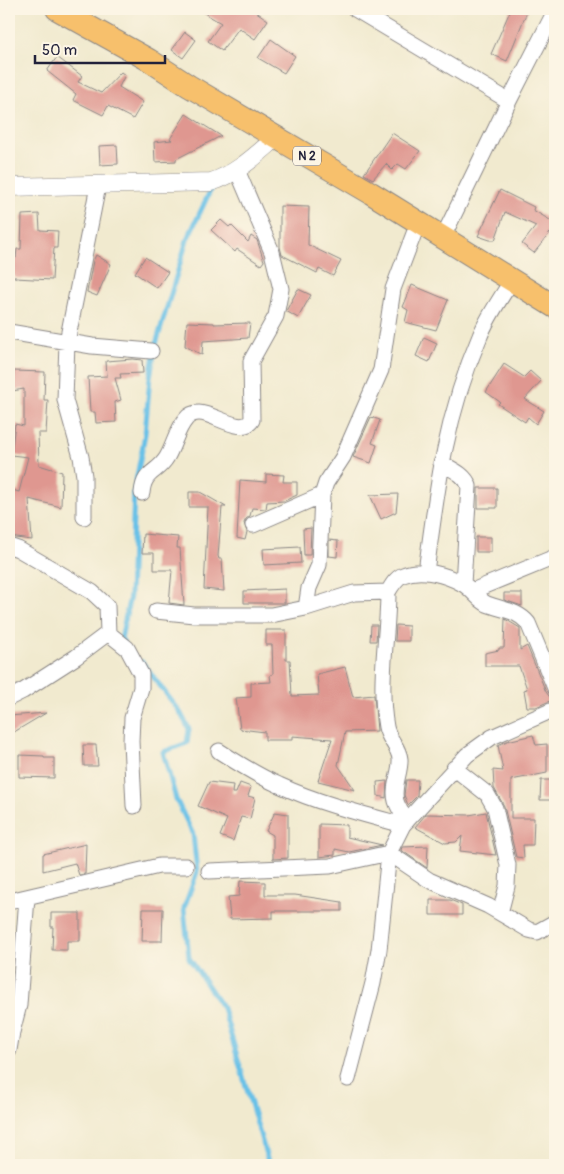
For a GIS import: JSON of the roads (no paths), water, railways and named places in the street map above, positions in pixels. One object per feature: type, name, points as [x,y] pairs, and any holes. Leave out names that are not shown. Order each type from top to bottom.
[{"type":"main road","name":"N 2","points":[[57,9],[149,60],[555,306]]},
{"type":"street","points":[[354,9],[509,101]]},
{"type":"street","points":[[443,237],[555,11]]},
{"type":"street","points":[[9,187],[211,182],[225,178],[237,170],[276,138]]},
{"type":"street","points":[[142,493],[143,482],[162,465],[184,420],[190,415],[200,413],[237,426],[250,424],[252,420],[251,360],[276,316],[281,288],[272,252],[237,170]]},
{"type":"street","points":[[84,517],[84,476],[65,400],[66,342],[98,186]]},
{"type":"street","points":[[306,608],[309,588],[319,565],[322,495],[326,483],[343,458],[380,370],[393,288],[418,223]]},
{"type":"street","points":[[426,572],[432,517],[441,464],[458,392],[480,334],[512,280]]},
{"type":"street","points":[[9,332],[92,346],[150,351]]},
{"type":"street","points":[[441,464],[467,480],[468,588]]},
{"type":"street","points":[[253,525],[322,495]]},
{"type":"street","points":[[9,546],[18,549],[92,592],[107,606],[108,633],[127,648],[141,674],[141,688],[132,718],[131,741],[134,806]]},
{"type":"street","points":[[468,588],[555,557]]},
{"type":"street","points":[[405,823],[396,802],[395,795],[400,761],[399,754],[388,735],[386,726],[383,683],[388,592],[394,582],[403,575],[426,572],[444,576],[468,588],[485,603],[515,613],[523,618],[528,624],[555,688]]},
{"type":"street","points":[[156,612],[194,615],[271,615],[306,608],[354,592],[388,592]]},
{"type":"street","points":[[9,698],[76,657],[108,633]]},
{"type":"street","points":[[348,1079],[373,983],[379,950],[389,853],[405,823],[467,755],[492,737],[555,709]]},
{"type":"street","points":[[219,751],[255,774],[280,786],[322,801],[405,823]]},
{"type":"street","points":[[454,768],[486,794],[495,808],[508,865],[507,886],[500,913]]},
{"type":"street","points":[[209,871],[330,866],[389,853],[429,880],[488,906],[529,930],[537,932],[555,922]]},
{"type":"street","points":[[9,901],[159,866],[186,866]]},
{"type":"street","points":[[9,1050],[19,1005],[27,896]]},
{"type":"waterway","points":[[123,641],[121,639],[130,596],[134,492],[145,434],[150,377],[156,344],[187,240],[212,187]]},
{"type":"waterway","points":[[142,662],[180,712],[189,729],[187,743],[163,752],[176,799],[193,834],[197,872],[184,908],[189,958],[223,1008],[269,1165]]}]
